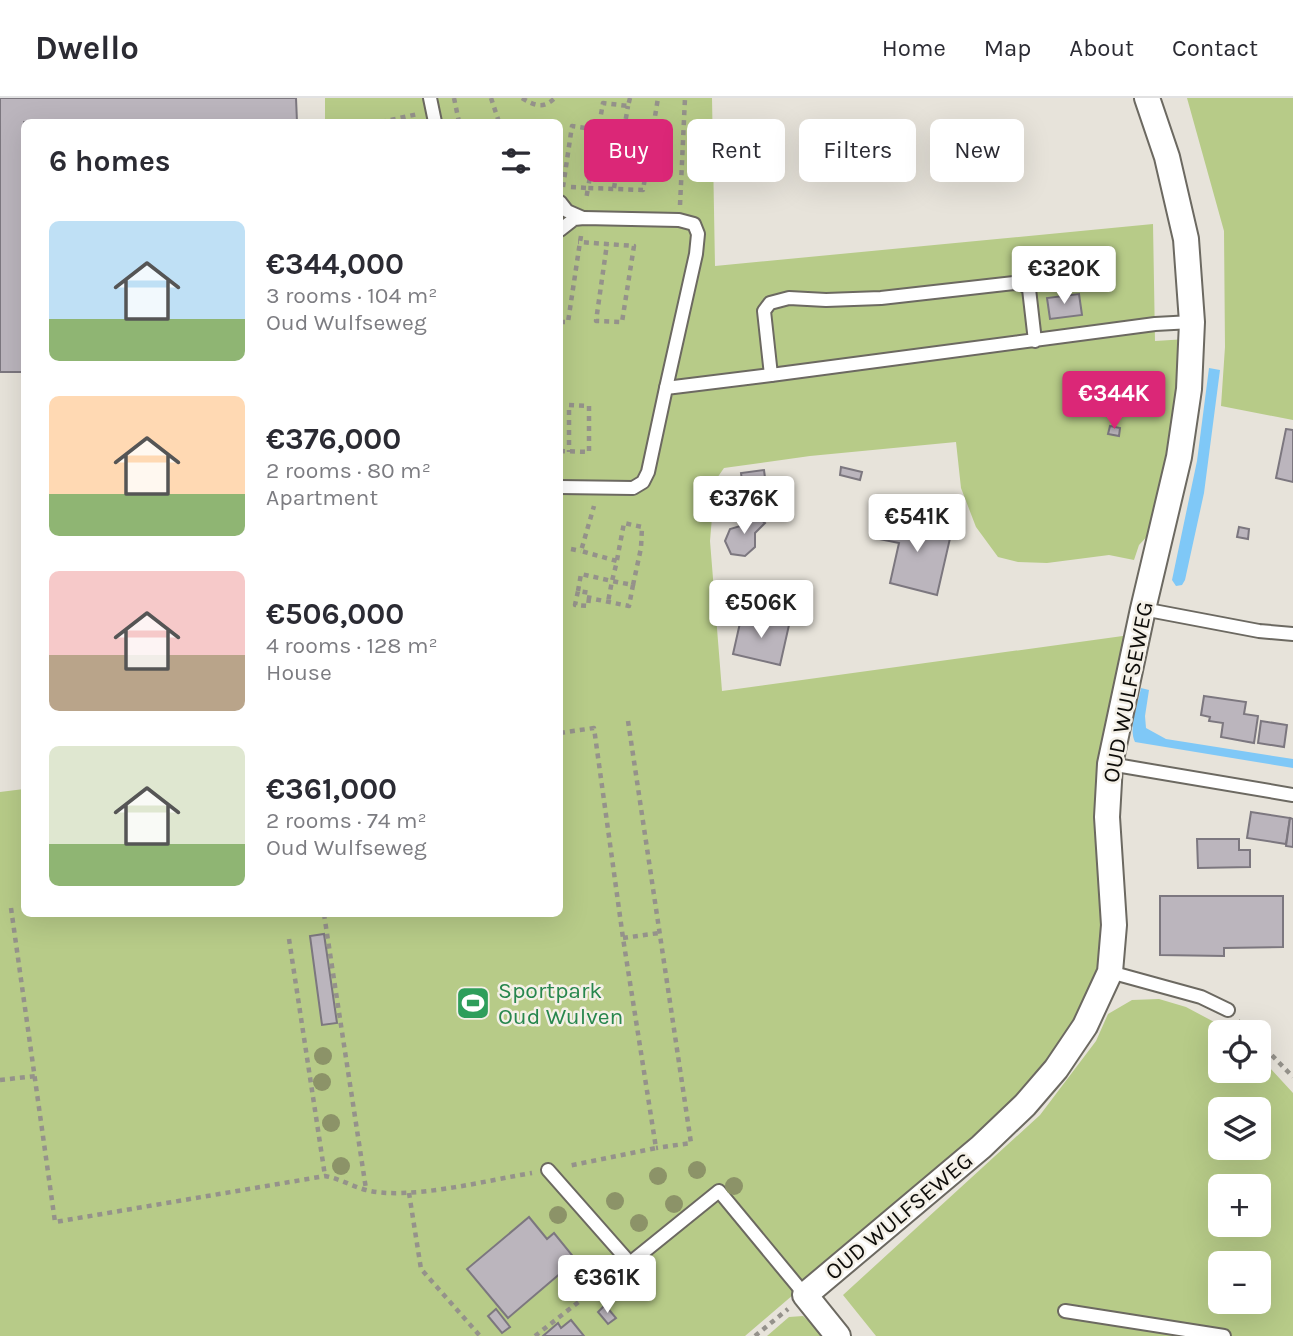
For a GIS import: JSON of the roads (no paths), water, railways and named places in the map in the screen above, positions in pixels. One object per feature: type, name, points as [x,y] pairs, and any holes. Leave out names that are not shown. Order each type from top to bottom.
[{"type":"street","name":"OUD WULFSEWEG","points":[[838,1336],[805,1295],[981,1147],[1025,1105],[1056,1069],[1085,1026],[1110,972],[1114,925],[1107,817],[1110,764],[1179,457],[1189,389],[1192,322],[1186,239],[1167,157],[1147,98]]},
{"type":"lane","points":[[563,206],[567,211],[584,218]]},
{"type":"lane","points":[[563,228],[574,219],[584,218],[680,220],[694,224],[698,234],[649,472],[643,482],[633,488],[563,487]]},
{"type":"lane","points":[[771,375],[764,311],[771,303],[789,298],[881,298],[1023,284],[1029,289],[1035,341]]},
{"type":"lane","points":[[666,388],[1155,324],[1192,322]]},
{"type":"lane","points":[[1143,609],[1259,631],[1293,634]]},
{"type":"lane","points":[[1110,764],[1293,795]]},
{"type":"lane","points":[[1110,972],[1201,997],[1228,1010]]},
{"type":"lane","points":[[548,1170],[630,1263],[719,1191],[805,1295]]},
{"type":"lane","points":[[1065,1311],[1224,1336]]},
{"type":"water","points":[[1209,368],[1220,370],[1204,493],[1185,580],[1182,585],[1176,586],[1172,580],[1197,461]]},
{"type":"water","points":[[1141,688],[1149,690],[1146,728],[1166,739],[1293,759],[1293,768],[1135,742],[1133,723]]},
{"type":"place","name":"Sportpark Oud Wulven","points":[[473,1003]]}]
